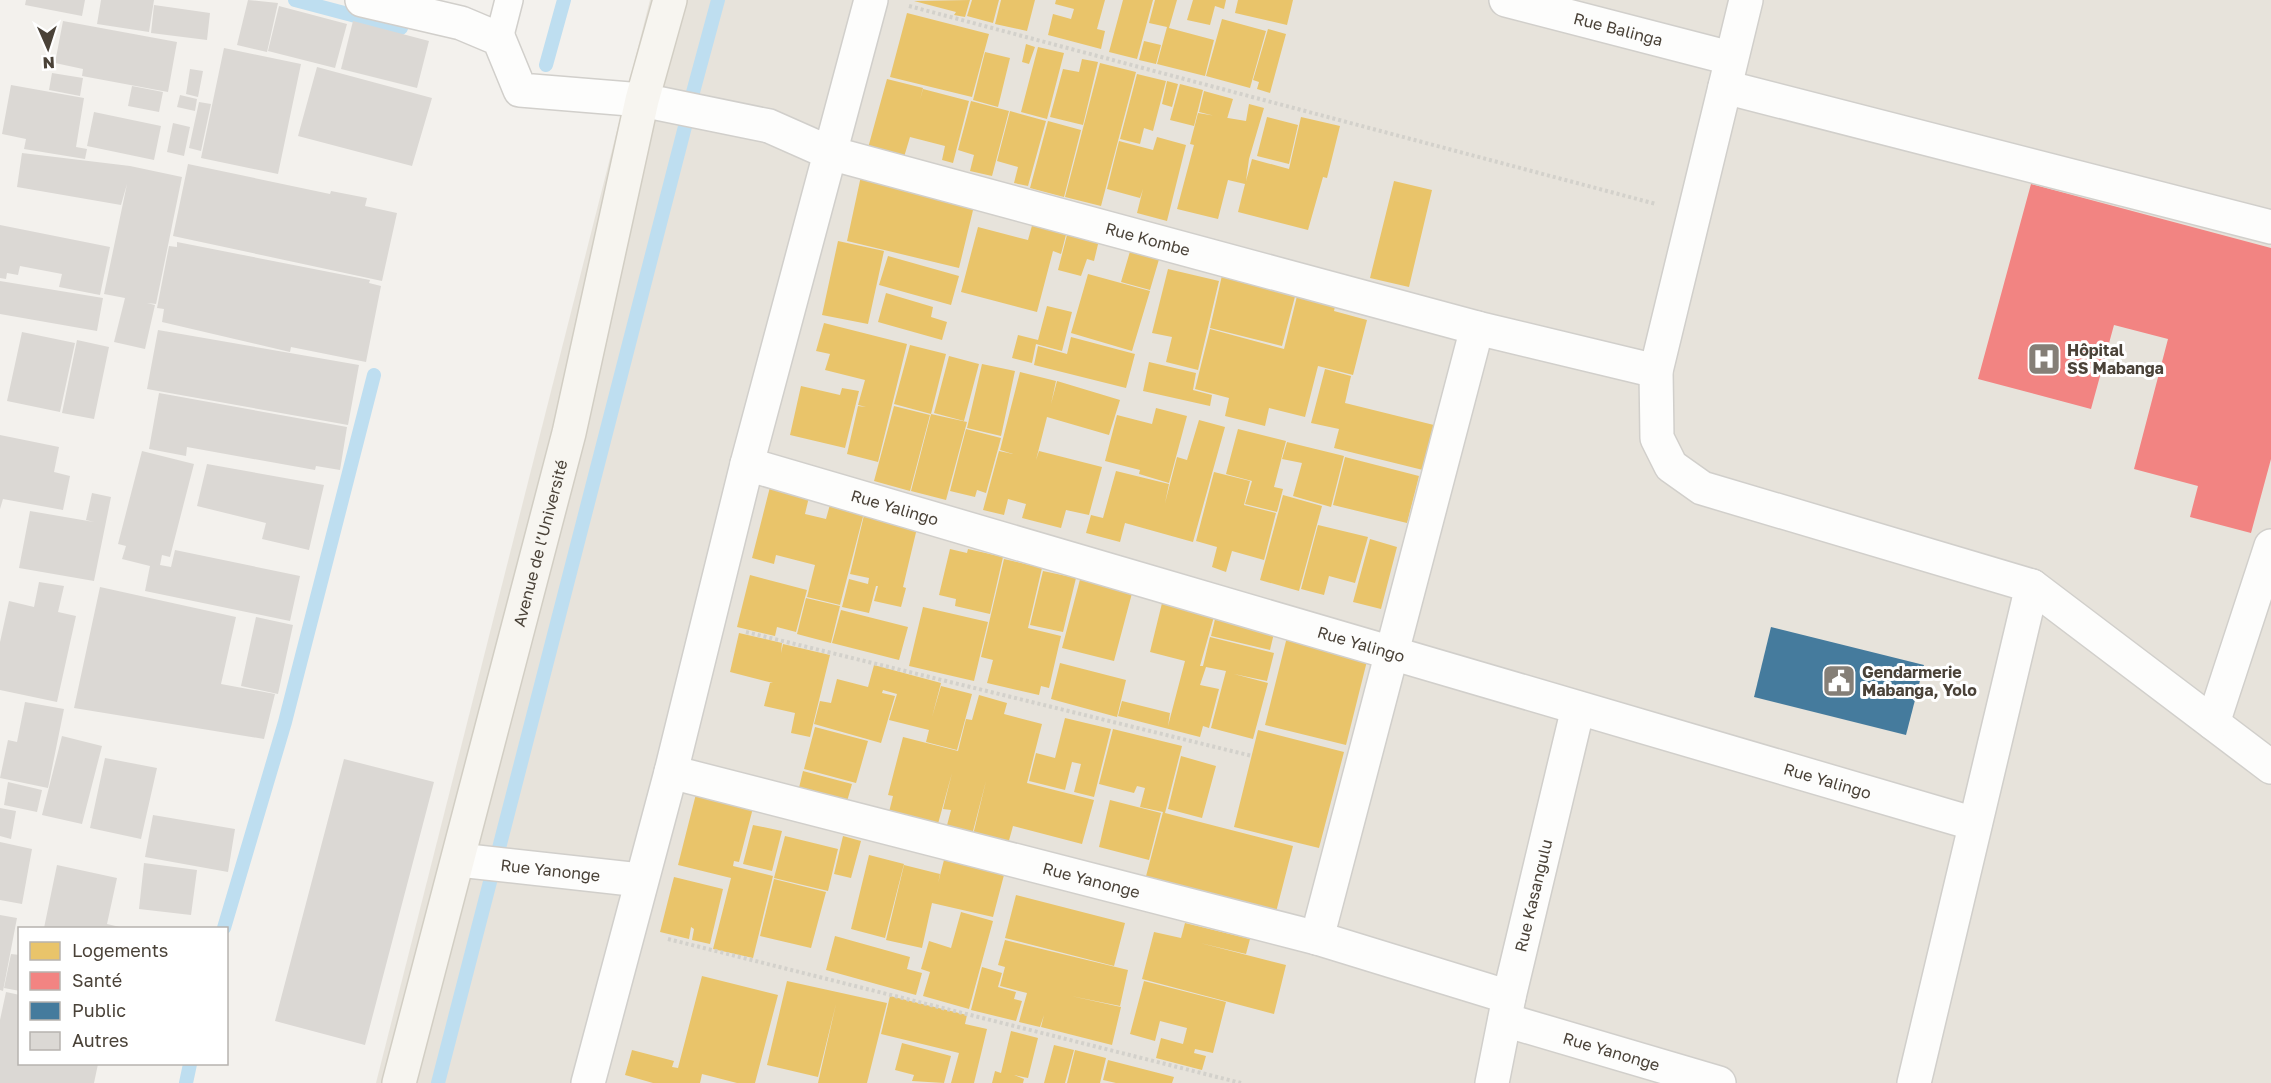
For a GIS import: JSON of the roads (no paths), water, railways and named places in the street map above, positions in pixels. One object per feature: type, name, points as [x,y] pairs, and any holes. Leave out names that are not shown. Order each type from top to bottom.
[{"type":"main road","name":"Avenue de l’Université","points":[[399,1083],[569,433],[642,100],[670,0]]},
{"type":"street","points":[[362,0],[461,23],[499,39]]},
{"type":"street","points":[[588,1083],[640,880],[671,772],[747,464],[871,0]]},
{"type":"street","name":"Rue Balinga","points":[[1506,0],[1728,73],[2271,227]]},
{"type":"street","points":[[1746,0],[1656,371],[1657,438],[1671,466],[1702,488],[2032,586],[2271,767]]},
{"type":"street","name":"Rue Kombe","points":[[499,39],[520,90],[642,100],[769,126],[830,153],[1477,328],[1656,371]]},
{"type":"street","points":[[1317,938],[1477,328]]},
{"type":"street","name":"Rue Yalingo","points":[[747,464],[1975,824]]},
{"type":"street","points":[[2213,723],[2271,546]]},
{"type":"street","points":[[1914,1083],[2032,586]]},
{"type":"street","name":"Rue Kasangulu","points":[[1492,1083],[1507,1009],[1578,708]]},
{"type":"street","name":"Rue Yanonge","points":[[671,772],[1317,938],[1507,1009],[1719,1083]]},
{"type":"street","name":"Rue Yanonge","points":[[459,860],[640,880]]},
{"type":"lane","points":[[499,39],[509,0]]},
{"type":"waterway","points":[[295,0],[401,28]]},
{"type":"waterway","points":[[546,65],[564,0]]},
{"type":"waterway","points":[[692,96],[718,0]]},
{"type":"waterway","points":[[498,852],[689,111]]},
{"type":"waterway","points":[[224,927],[285,722],[374,375]]},
{"type":"waterway","points":[[438,1083],[491,878]]},
{"type":"waterway","points":[[186,1083],[190,1065]]},
{"type":"place","name":"Hôpital SS Mabanga","points":[[2044,359]]},
{"type":"place","name":"Gendarmerie Mabanga, Yolo","points":[[1839,681]]}]
